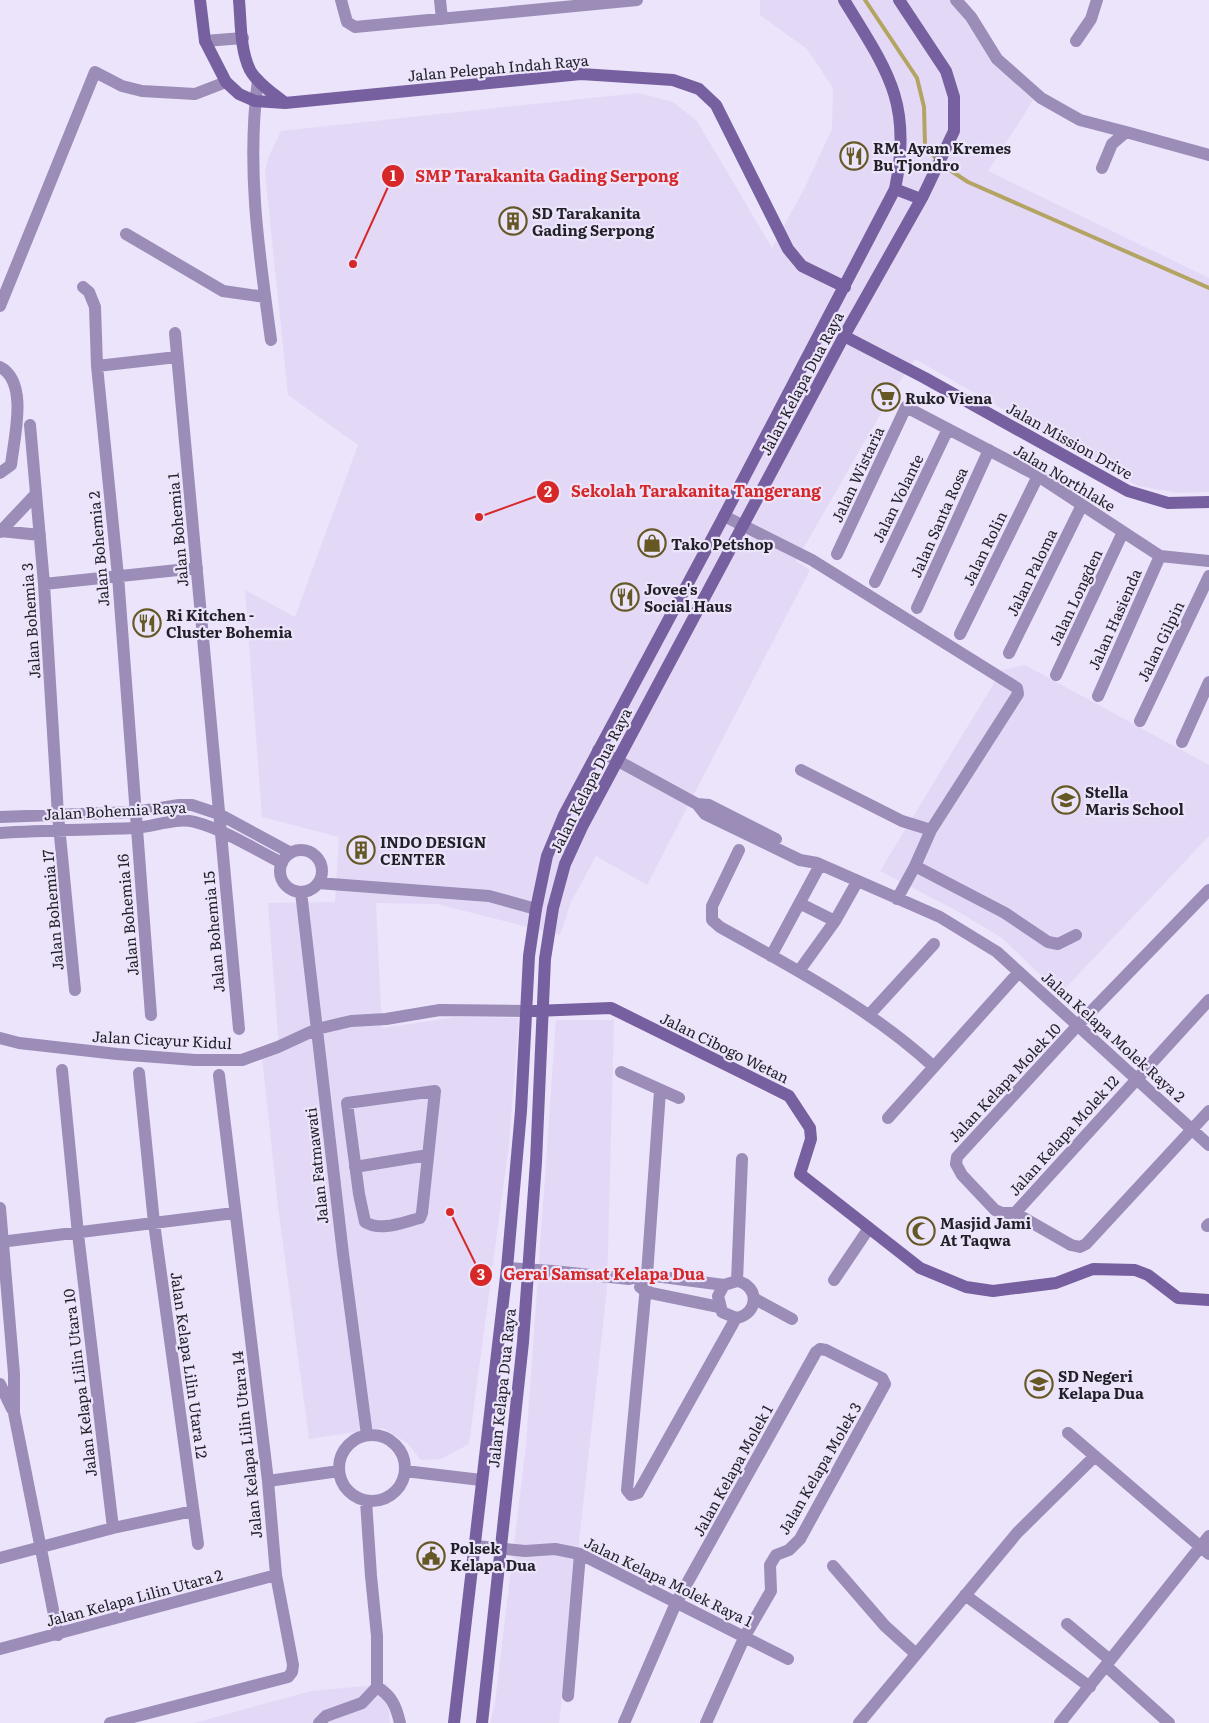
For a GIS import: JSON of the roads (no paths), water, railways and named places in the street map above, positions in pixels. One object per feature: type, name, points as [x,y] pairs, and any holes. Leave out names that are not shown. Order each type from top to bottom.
[{"type":"main road","points":[[200,0],[205,40],[226,82],[240,94],[255,102]]},
{"type":"main road","points":[[238,0],[242,38],[250,71],[284,102]]},
{"type":"main road","name":"Jalan Kelapa Dua Raya","points":[[454,1723],[507,1268],[521,1111],[529,956],[547,856],[564,815],[598,750],[724,516],[896,189],[902,160],[901,125],[896,92],[882,62],[844,0]]},
{"type":"main road","name":"Jalan Kelapa Dua Raya","points":[[482,1723],[529,1270],[545,959],[553,908],[565,864],[617,762],[844,336],[921,199],[954,131],[954,97],[946,71],[899,0]]},
{"type":"main road","name":"Jalan Pelepah Indah Raya","points":[[255,102],[284,102],[581,74],[673,80],[699,89],[716,105],[793,255],[802,266],[845,287]]},
{"type":"main road","points":[[896,189],[921,199]]},
{"type":"main road","name":"Jalan Mission Drive","points":[[844,336],[925,378],[1128,491],[1168,503],[1209,502]]},
{"type":"main road","name":"Jalan Cibogo Wetan","points":[[527,1011],[543,1012],[611,1008],[789,1096],[810,1128],[811,1139],[800,1174],[920,1268],[966,1287],[986,1290],[1011,1289],[1061,1282],[1092,1269],[1135,1270],[1148,1275],[1178,1298],[1209,1300]]},
{"type":"street","points":[[341,0],[347,22],[355,27],[442,19],[531,5],[629,0]]},
{"type":"street","points":[[440,0],[442,19]]},
{"type":"street","points":[[956,0],[971,17],[997,59],[1041,98],[1080,120],[1209,156]]},
{"type":"street","points":[[1076,41],[1091,19],[1097,0]]},
{"type":"street","points":[[205,40],[242,38]]},
{"type":"street","points":[[0,306],[95,72],[122,86],[142,91],[195,94],[226,82]]},
{"type":"street","points":[[258,80],[252,123],[255,211],[271,340]]},
{"type":"street","points":[[1102,168],[1112,144],[1126,132]]},
{"type":"street","points":[[126,234],[223,291],[265,297]]},
{"type":"street","name":"Jalan Bohemia 2","points":[[82,287],[89,292],[95,308],[97,366],[118,576],[135,812]]},
{"type":"street","name":"Jalan Bohemia 1","points":[[175,333],[221,832]]},
{"type":"street","points":[[97,366],[178,357]]},
{"type":"street","points":[[0,367],[8,371],[16,384],[18,403],[11,465],[0,473]]},
{"type":"street","name":"Jalan Northlake","points":[[906,407],[1038,476],[1160,556],[1209,561]]},
{"type":"street","name":"Jalan Wistaria","points":[[837,554],[906,407]]},
{"type":"street","name":"Jalan Bohemia 3","points":[[30,425],[44,584],[58,815],[61,828]]},
{"type":"street","name":"Jalan Volante","points":[[875,582],[948,429]]},
{"type":"street","name":"Jalan Santa Rosa","points":[[917,608],[989,450]]},
{"type":"street","name":"Jalan Rolin","points":[[960,634],[1038,476]]},
{"type":"street","points":[[0,532],[36,494]]},
{"type":"street","name":"Jalan Paloma","points":[[1009,653],[1082,505]]},
{"type":"street","points":[[724,516],[812,560],[1017,688],[1018,694],[1001,723],[931,830],[915,866],[897,899]]},
{"type":"street","points":[[0,532],[40,535]]},
{"type":"street","name":"Jalan Longden","points":[[1056,675],[1123,532]]},
{"type":"street","name":"Jalan Hasienda","points":[[1098,696],[1160,556]]},
{"type":"street","points":[[44,584],[196,568]]},
{"type":"street","name":"Jalan Gilpin","points":[[1140,721],[1209,576]]},
{"type":"street","points":[[1182,742],[1209,682]]},
{"type":"street","name":"Jalan Kelapa Molek Raya 2","points":[[598,750],[697,804],[705,814],[800,860],[819,864],[940,918],[968,933],[997,952],[1209,1145]]},
{"type":"street","points":[[800,770],[902,821],[931,830]]},
{"type":"street","name":"Jalan Bohemia Raya","points":[[0,817],[135,812],[186,805],[219,814],[291,853]]},
{"type":"street","name":"Jalan Bohemia 16","points":[[135,812],[151,1016]]},
{"type":"street","name":"Jalan Bohemia Raya","points":[[0,833],[61,828],[136,828],[183,820],[196,822],[221,832],[282,863]]},
{"type":"street","name":"Jalan Bohemia 17","points":[[61,828],[75,990]]},
{"type":"street","name":"Jalan Bohemia 15","points":[[221,832],[239,1029]]},
{"type":"street","points":[[739,850],[712,906],[712,920],[720,927],[799,971],[903,1038],[934,1068]]},
{"type":"street","points":[[304,851],[316,857],[322,870],[318,883],[308,891],[301,892],[288,888],[281,877],[282,863],[291,853],[304,851]]},
{"type":"street","points":[[772,956],[801,904],[819,864]]},
{"type":"street","points":[[915,866],[1005,913],[1048,942],[1058,944],[1076,935]]},
{"type":"street","points":[[799,971],[835,921],[857,882]]},
{"type":"street","points":[[318,883],[489,896],[536,909]]},
{"type":"street","name":"Jalan Kelapa Molek 10","points":[[1015,1213],[1002,1213],[995,1210],[962,1175],[956,1161],[1078,1025],[1209,890]]},
{"type":"street","name":"Jalan Fatmawati","points":[[301,892],[336,1198],[367,1435]]},
{"type":"street","points":[[801,904],[835,921]]},
{"type":"street","points":[[868,1015],[934,944]]},
{"type":"street","points":[[888,1118],[1019,972]]},
{"type":"street","name":"Jalan Kelapa Molek 12","points":[[1015,1213],[1135,1078],[1209,1000]]},
{"type":"street","name":"Jalan Cicayur Kidul","points":[[0,1038],[19,1043],[117,1054],[195,1060],[242,1060],[278,1047],[317,1029],[351,1021],[386,1019],[440,1010],[527,1011]]},
{"type":"street","name":"Jalan Kelapa Lilin Utara 10","points":[[62,1070],[78,1234],[113,1528]]},
{"type":"street","points":[[620,1072],[679,1098]]},
{"type":"street","name":"Jalan Kelapa Lilin Utara 12","points":[[139,1073],[154,1223],[198,1544]]},
{"type":"street","name":"Jalan Kelapa Lilin Utara 14","points":[[110,1723],[288,1677],[292,1672],[293,1665],[276,1575],[268,1481],[234,1213],[219,1075]]},
{"type":"street","points":[[435,1091],[428,1155],[420,1218],[386,1226],[372,1226],[365,1222],[358,1194],[347,1104],[435,1091]]},
{"type":"street","points":[[660,1091],[646,1292],[627,1490],[631,1495],[638,1493],[736,1318]]},
{"type":"street","points":[[1015,1213],[1071,1245],[1080,1247],[1086,1244],[1209,1111]]},
{"type":"street","points":[[355,1167],[428,1155]]},
{"type":"street","points":[[737,1281],[742,1159]]},
{"type":"street","points":[[336,1198],[358,1194]]},
{"type":"street","points":[[0,1208],[14,1374],[14,1413],[58,1635]]},
{"type":"street","points":[[2,1241],[78,1234],[234,1213]]},
{"type":"street","points":[[834,1280],[869,1228]]},
{"type":"street","points":[[507,1268],[629,1280],[647,1275],[724,1285],[737,1281],[749,1286],[754,1298],[792,1319]]},
{"type":"street","points":[[629,1280],[646,1292],[719,1307]]},
{"type":"street","points":[[724,1285],[718,1296],[719,1307],[726,1315],[736,1318],[749,1313],[754,1298]]},
{"type":"street","name":"Jalan Kelapa Molek 1","points":[[624,1722],[676,1604],[816,1352],[820,1349],[826,1350],[882,1378],[885,1384],[883,1390]]},
{"type":"street","points":[[0,1384],[14,1413]]},
{"type":"street","name":"Jalan Kelapa Molek 3","points":[[745,1636],[771,1591],[770,1565],[776,1555],[789,1550],[800,1539],[883,1390]]},
{"type":"street","points":[[1068,1433],[1205,1550]]},
{"type":"street","points":[[367,1435],[384,1437],[397,1447],[404,1462],[404,1471],[399,1486],[388,1497],[366,1501],[348,1491],[339,1471],[341,1455],[346,1448],[359,1438],[367,1435]]},
{"type":"street","points":[[859,1723],[1017,1533],[1095,1456]]},
{"type":"street","points":[[268,1481],[339,1471]]},
{"type":"street","points":[[404,1471],[481,1480]]},
{"type":"street","points":[[319,1723],[326,1716],[362,1703],[377,1687],[377,1636],[366,1501]]},
{"type":"street","points":[[0,1558],[113,1528],[193,1511]]},
{"type":"street","points":[[1060,1723],[1108,1663],[1205,1550],[1209,1536]]},
{"type":"street","name":"Jalan Kelapa Molek Raya 1","points":[[476,1546],[525,1551],[555,1549],[580,1554],[676,1604],[745,1636],[788,1660]]},
{"type":"street","points":[[568,1696],[580,1554]]},
{"type":"street","points":[[833,1566],[886,1626],[916,1654]]},
{"type":"street","name":"Jalan Kelapa Lilin Utara 2","points":[[0,1649],[276,1575]]},
{"type":"street","points":[[965,1595],[1090,1686]]},
{"type":"street","points":[[1067,1624],[1169,1723]]},
{"type":"street","points":[[706,1723],[745,1636]]},
{"type":"street","points":[[377,1687],[388,1694],[395,1704],[400,1723]]},
{"type":"waterway","points":[[865,0],[917,78],[924,107],[925,145],[937,160]]},
{"type":"waterway","points":[[942,165],[968,182],[1209,288]]},
{"type":"place","name":"RM. Ayam Kremes Bu Tjondro","points":[[854,156]]},
{"type":"place","name":"SD Tarakanita Gading Serpong","points":[[513,221]]},
{"type":"place","name":"SMP Tarakanita Gading Serpong","points":[[353,264]]},
{"type":"place","name":"Ruko Viena","points":[[886,397]]},
{"type":"place","name":"Sekolah Tarakanita Tangerang","points":[[479,517]]},
{"type":"place","name":"Tako Petshop","points":[[652,543]]},
{"type":"place","name":"Jovee's Social Haus","points":[[625,597]]},
{"type":"place","name":"Ri Kitchen - Cluster Bohemia","points":[[147,623]]},
{"type":"place","name":"Stella Maris School","points":[[1066,800]]},
{"type":"place","name":"INDO DESIGN CENTER","points":[[361,850]]},
{"type":"place","name":"Gerai Samsat Kelapa Dua","points":[[450,1212]]},
{"type":"place","name":"Masjid Jami At Taqwa","points":[[921,1231]]},
{"type":"place","name":"SD Negeri Kelapa Dua","points":[[1039,1384]]},
{"type":"place","name":"Polsek Kelapa Dua","points":[[431,1556]]}]
